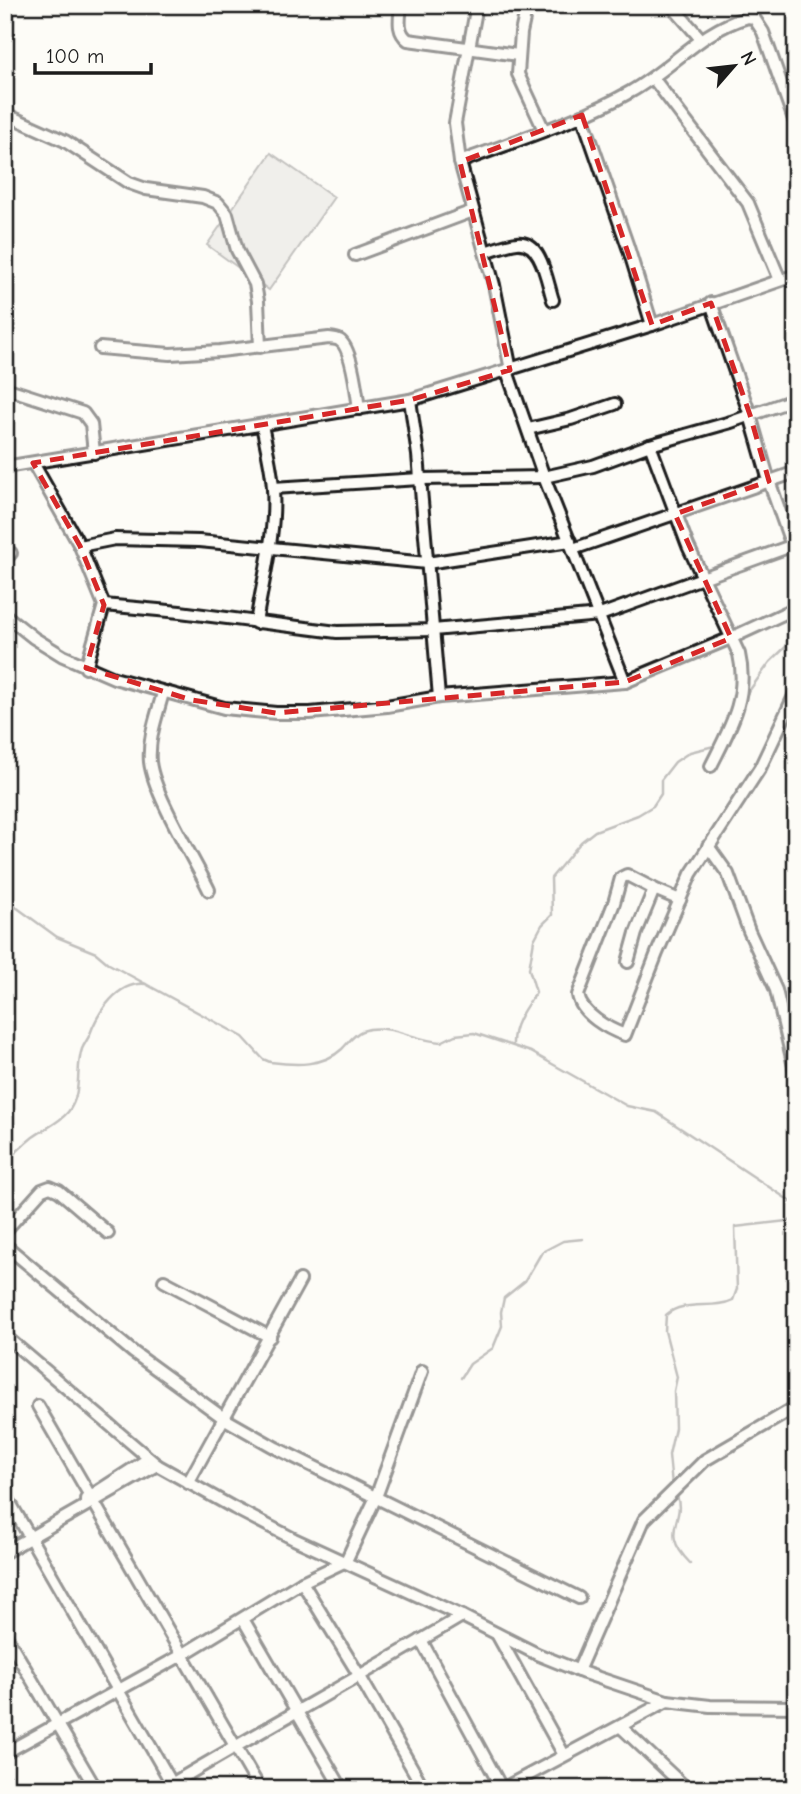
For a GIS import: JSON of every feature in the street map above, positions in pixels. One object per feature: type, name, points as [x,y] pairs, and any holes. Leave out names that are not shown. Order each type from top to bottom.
[{"type":"street","points":[[401,5],[399,28],[408,40],[518,55]]},
{"type":"street","points":[[477,5],[455,123],[460,162],[485,252],[509,370],[544,477],[625,682]]},
{"type":"street","points":[[527,5],[518,55],[518,74],[544,130]]},
{"type":"street","points":[[671,5],[701,39]]},
{"type":"street","points":[[460,162],[614,101],[653,78],[701,39],[743,19],[754,18],[763,32],[796,125]]},
{"type":"street","points":[[653,78],[748,203],[780,280]]},
{"type":"street","points":[[5,114],[65,141],[129,183],[146,190],[202,197],[218,202],[227,214],[237,250],[255,284],[260,347]]},
{"type":"street","points":[[582,115],[652,325]]},
{"type":"street","points":[[355,256],[473,211]]},
{"type":"street","points":[[485,252],[520,242],[530,245],[537,254],[553,300]]},
{"type":"street","points":[[5,467],[410,400],[652,325],[796,275]]},
{"type":"street","points":[[711,303],[796,557]]},
{"type":"street","points":[[100,348],[170,354],[260,347],[311,339],[339,339],[348,355],[359,409]]},
{"type":"street","points":[[5,388],[83,413],[90,424],[94,453]]},
{"type":"street","points":[[273,488],[419,479],[544,477],[593,466],[796,399]]},
{"type":"street","points":[[410,400],[439,697]]},
{"type":"street","points":[[528,429],[571,419],[615,404]]},
{"type":"street","points":[[256,623],[269,547],[273,488],[262,425]]},
{"type":"street","points":[[650,445],[702,579],[738,654],[743,684],[729,730],[710,766]]},
{"type":"street","points":[[33,463],[80,546],[104,605],[86,668]]},
{"type":"street","points":[[80,546],[126,538],[198,541],[427,563],[572,545],[675,514],[796,472]]},
{"type":"street","points":[[104,605],[337,632],[433,630],[600,615],[791,546]]},
{"type":"street","points":[[5,615],[34,638],[86,668],[163,693],[224,708],[310,713],[387,706],[439,697],[625,682],[796,608]]},
{"type":"street","points":[[680,900],[627,875],[621,878],[614,903],[579,990],[580,1004],[601,1024],[625,1035],[680,900],[708,846],[760,768],[796,692]]},
{"type":"street","points":[[163,693],[151,738],[150,764],[159,792],[209,890]]},
{"type":"street","points":[[708,846],[728,874],[776,990],[796,1075]]},
{"type":"street","points":[[628,962],[653,889]]},
{"type":"street","points":[[5,1231],[42,1190],[50,1186],[108,1233]]},
{"type":"street","points":[[5,1245],[134,1352],[225,1419],[276,1448],[579,1598]]},
{"type":"street","points":[[188,1483],[300,1280]]},
{"type":"street","points":[[164,1281],[270,1337]]},
{"type":"street","points":[[5,1336],[152,1462],[294,1538],[497,1634],[578,1671],[667,1701],[710,1706],[796,1707]]},
{"type":"street","points":[[5,1753],[183,1655],[302,1582],[346,1561],[376,1497],[422,1371]]},
{"type":"street","points":[[38,1405],[260,1789]]},
{"type":"street","points":[[578,1671],[644,1520],[705,1460],[796,1406]]},
{"type":"street","points":[[5,1552],[152,1462]]},
{"type":"street","points":[[5,1494],[118,1690],[170,1787],[235,1746],[298,1713],[462,1616]]},
{"type":"street","points":[[5,1544],[29,1535]]},
{"type":"street","points":[[302,1582],[424,1789]]},
{"type":"street","points":[[243,1619],[342,1789]]},
{"type":"street","points":[[5,1634],[96,1789]]},
{"type":"street","points":[[497,1634],[564,1755]]},
{"type":"street","points":[[421,1640],[502,1789],[667,1701]]},
{"type":"street","points":[[621,1727],[687,1789]]},
{"type":"street","points":[[5,1780],[10,1789]]},
{"type":"highlighted area","points":[[582,115],[652,325],[711,303],[750,415],[769,481],[675,514],[731,638],[625,682],[276,713],[192,700],[86,668],[104,605],[80,546],[33,463],[410,400],[510,370],[460,162]]},
{"type":"shaded area","points":[[271,153],[334,197],[269,290],[207,245]]},
{"type":"waterway","points":[[744,698],[770,662],[796,637]]},
{"type":"waterway","points":[[513,1045],[517,1024],[536,992],[529,969],[534,940],[542,925],[552,915],[551,878],[581,842],[595,831],[638,815],[653,806],[661,794],[661,780],[675,762],[690,752],[714,746],[719,739]]},
{"type":"waterway","points":[[5,899],[57,937],[96,953],[109,964],[243,1037],[263,1059],[270,1062],[317,1062],[334,1055],[359,1032],[372,1029],[392,1030],[441,1042],[455,1035],[474,1033],[531,1052],[627,1106],[656,1112],[796,1205]]},
{"type":"waterway","points":[[5,1163],[33,1137],[56,1123],[73,1105],[82,1049],[98,1016],[110,1000],[127,987],[146,984]]},
{"type":"waterway","points":[[672,1485],[669,1455],[675,1428],[674,1391],[677,1377],[665,1331],[666,1315],[681,1307],[733,1300],[737,1289],[735,1227],[796,1220]]},
{"type":"waterway","points":[[461,1378],[470,1364],[493,1348],[502,1326],[504,1298],[525,1281],[542,1252],[563,1241],[583,1239]]},
{"type":"waterway","points":[[677,1496],[679,1505],[674,1534],[681,1552],[690,1563]]}]
